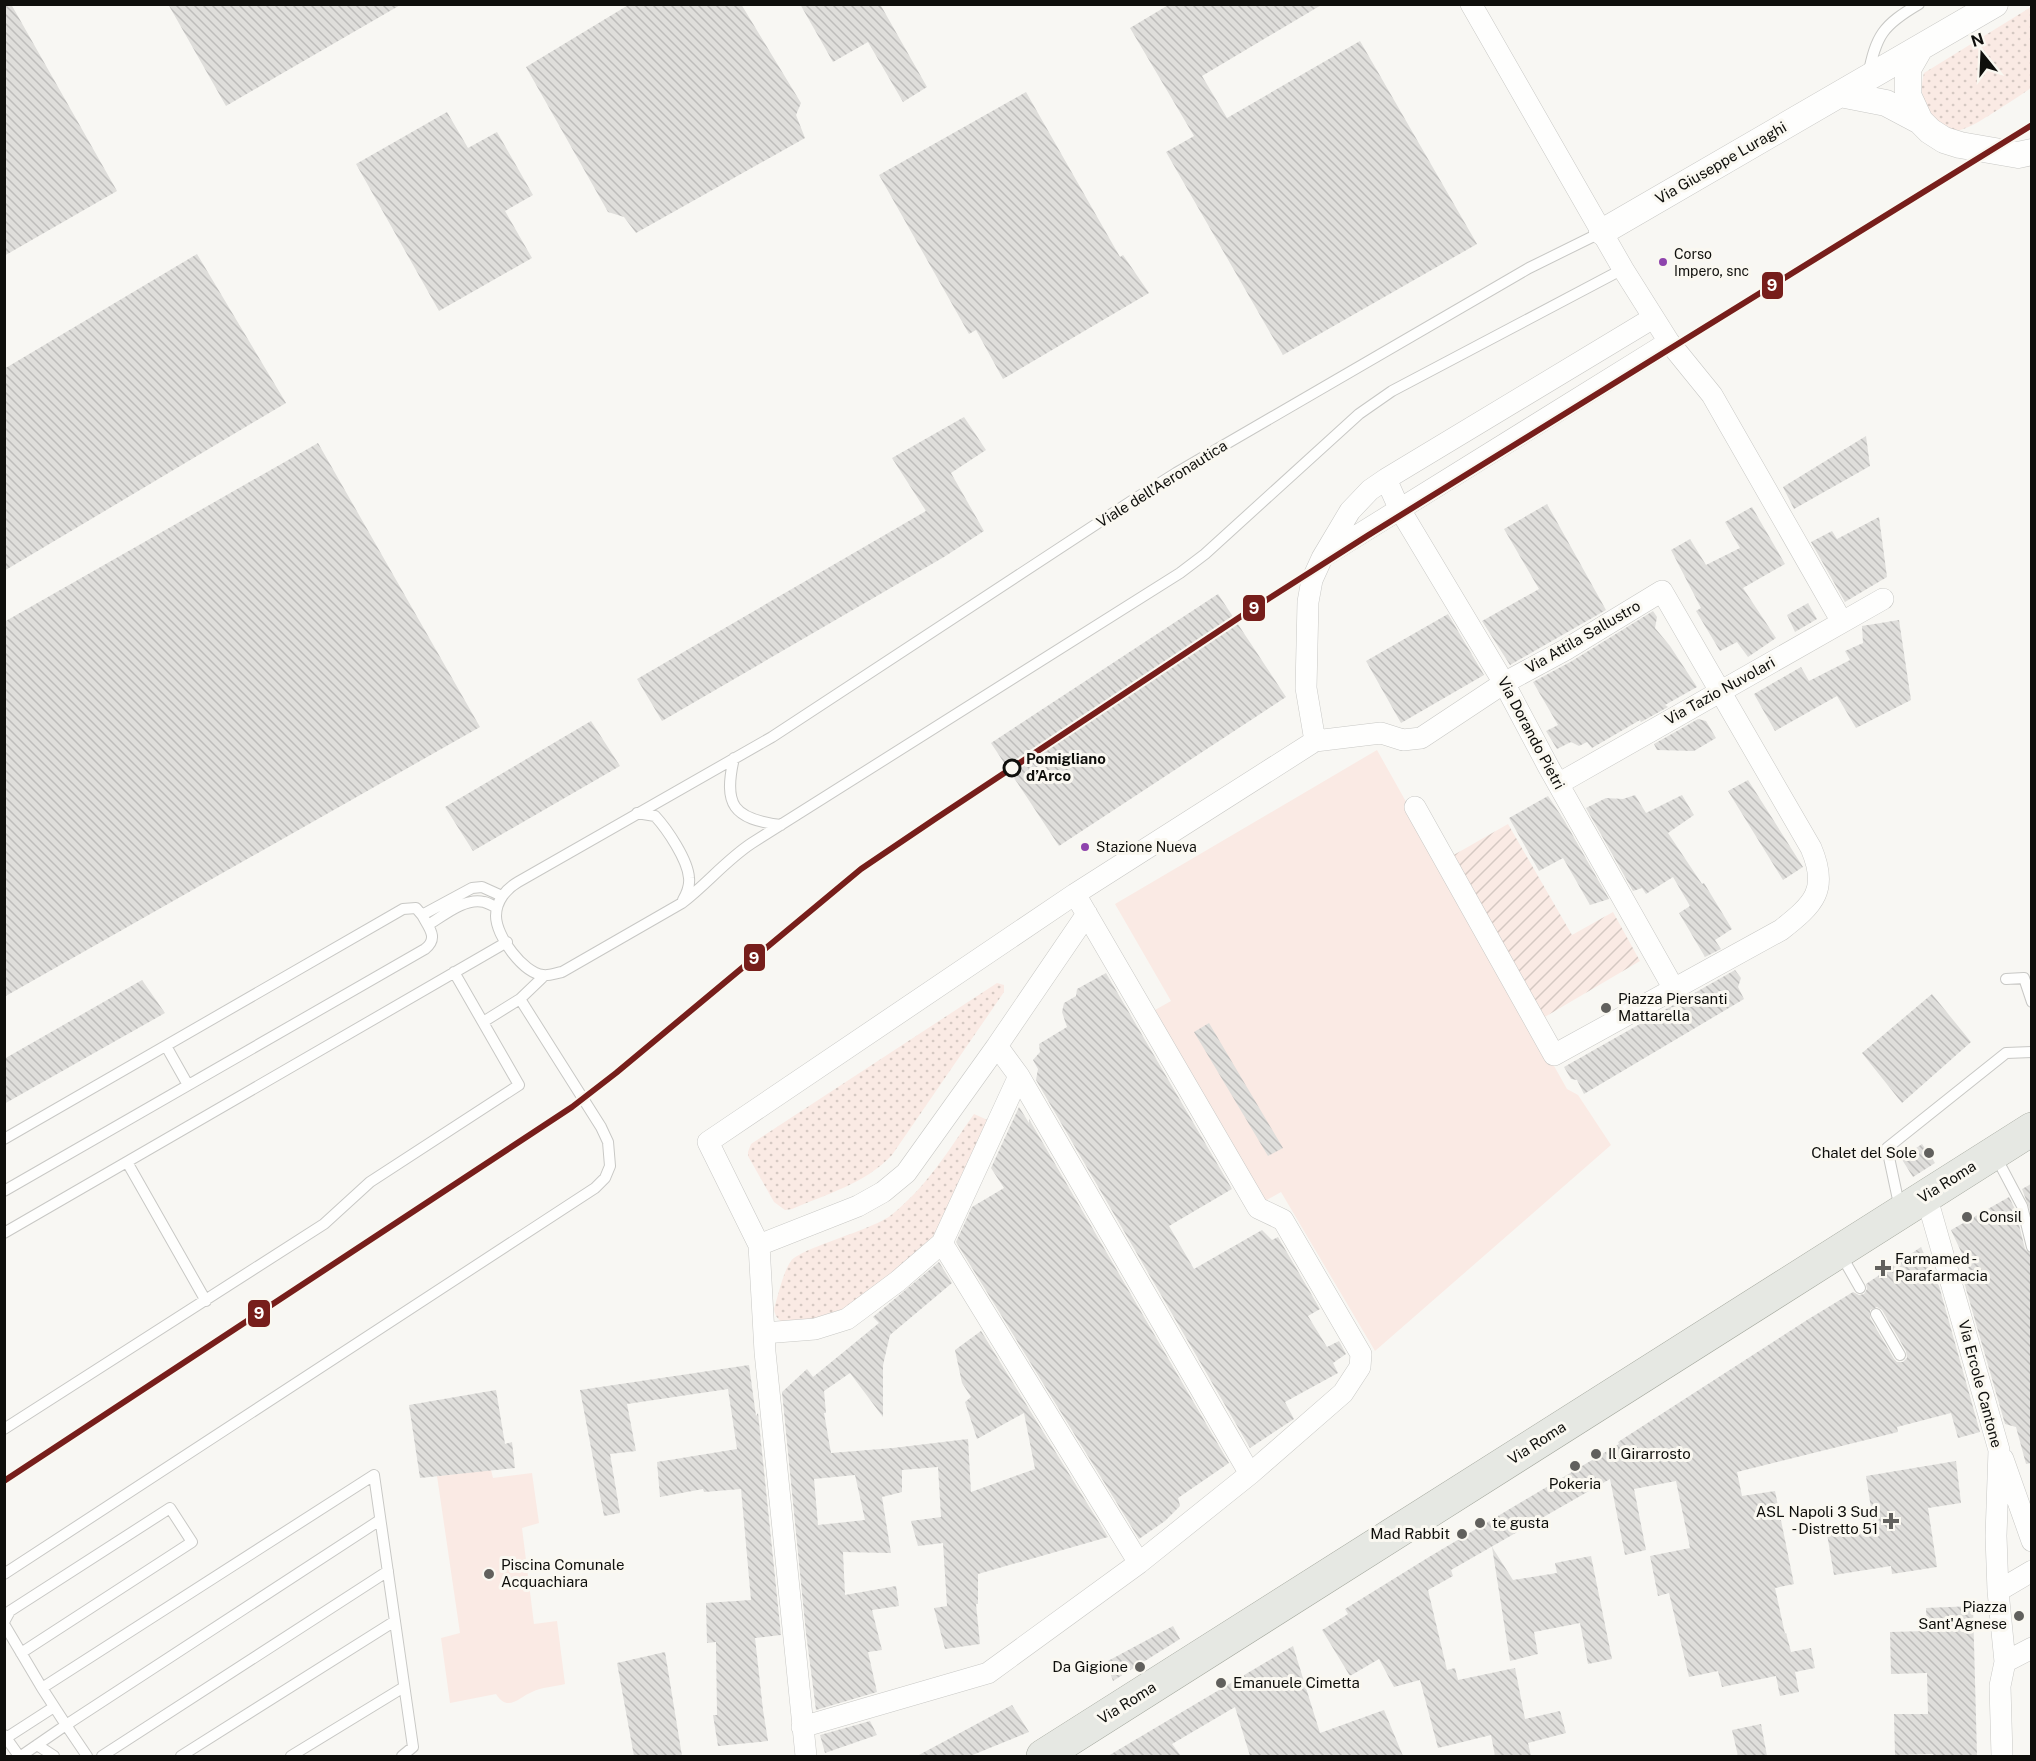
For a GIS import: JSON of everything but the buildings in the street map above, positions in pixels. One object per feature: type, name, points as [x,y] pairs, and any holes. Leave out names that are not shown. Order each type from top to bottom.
[{"type":"main road","name":"Via Roma","points":[[1043,1756],[2031,1128]]},
{"type":"street","points":[[1471,4],[1623,269],[1669,342],[1712,395],[1842,622]]},
{"type":"street","name":"Via Giuseppe Luraghi","points":[[1602,232],[1995,4]]},
{"type":"street","points":[[1920,48],[1908,69],[1908,95],[1920,121]]},
{"type":"street","points":[[1840,94],[1886,103],[1920,121],[1944,140],[1960,145],[2018,155],[2031,152]]},
{"type":"street","points":[[806,1756],[764,1342],[759,1245],[708,1142],[1075,894],[1315,741],[1306,688],[1307,613],[1312,580],[1350,511],[1370,490],[1386,479],[1653,318]]},
{"type":"street","points":[[1319,565],[1328,553],[1669,342]]},
{"type":"street","name":"Via Dorando Pietri","points":[[1386,479],[1399,508],[1504,683],[1674,989]]},
{"type":"street","name":"Via Attila Sallustro","points":[[1315,741],[1381,732],[1403,741],[1421,738],[1504,683],[1565,650],[1662,591],[1719,690]]},
{"type":"street","name":"Via Tazio Nuvolari","points":[[1558,783],[1883,599]]},
{"type":"street","points":[[1415,807],[1554,1055],[1781,930],[1800,915],[1812,902],[1817,892],[1820,880],[1819,871],[1811,848],[1719,690]]},
{"type":"street","points":[[802,1727],[988,1673],[1139,1563],[1250,1474],[1344,1393],[1360,1367],[1361,1354],[1283,1220],[1258,1208],[1075,894]]},
{"type":"street","points":[[759,1245],[858,1206],[882,1192],[906,1173],[997,1046],[1087,914]]},
{"type":"street","points":[[997,1046],[1019,1076],[1250,1474]]},
{"type":"street","points":[[764,1342],[847,1319],[898,1281],[942,1243],[1019,1076]]},
{"type":"street","name":"Via Ercole Cantone","points":[[1913,1203],[1999,1450],[1996,1536],[1998,1591],[2005,1662],[2000,1686],[2002,1756]]},
{"type":"street","points":[[942,1243],[1139,1563]]},
{"type":"street","points":[[1999,1450],[2031,1541]]},
{"type":"street","points":[[1998,1591],[2031,1571]]},
{"type":"street","points":[[2005,1662],[2031,1648]]},
{"type":"lane","points":[[1868,79],[1872,53],[1878,38],[1886,27],[1919,4]]},
{"type":"lane","name":"Viale dell’Aeronautica","points":[[497,908],[502,896],[518,882],[828,702],[1168,479],[1529,268],[1602,232]]},
{"type":"lane","points":[[425,920],[473,901],[484,902],[497,908],[496,918],[507,942],[519,962],[529,971],[544,976],[562,972],[682,903],[700,890],[732,856],[1180,573],[1235,528],[1359,414],[1392,391],[1623,269]]},
{"type":"lane","points":[[734,758],[729,785],[734,805],[749,819],[781,825]]},
{"type":"lane","points":[[636,813],[655,816],[682,856],[690,879],[688,892],[682,903]]},
{"type":"lane","points":[[425,920],[472,888],[482,887],[502,896]]},
{"type":"lane","points":[[4,1139],[403,909],[416,908],[433,936],[425,949],[4,1191]]},
{"type":"lane","points":[[4,1233],[507,942]]},
{"type":"lane","points":[[4,1429],[324,1224],[370,1182],[519,1085],[454,972]]},
{"type":"lane","points":[[483,1022],[520,999],[544,976]]},
{"type":"lane","points":[[2006,979],[2024,978],[2031,1002]]},
{"type":"lane","points":[[4,1574],[595,1188],[605,1178],[610,1166],[610,1154],[601,1127],[520,999]]},
{"type":"lane","points":[[166,1046],[189,1085]]},
{"type":"lane","points":[[1913,1203],[1887,1148],[2006,1053],[2031,1052]]},
{"type":"lane","points":[[1993,1152],[2022,1206],[2031,1247]]},
{"type":"lane","points":[[127,1162],[206,1301]]},
{"type":"lane","points":[[1838,1251],[1860,1288]]},
{"type":"lane","points":[[1876,1314],[1900,1355]]},
{"type":"lane","points":[[42,1688],[374,1475],[413,1747],[402,1756]]},
{"type":"lane","points":[[21,1653],[192,1542],[170,1508],[10,1611],[4,1623],[21,1653],[42,1688],[87,1756]]},
{"type":"lane","points":[[54,1707],[5,1737],[20,1756],[380,1520]]},
{"type":"lane","points":[[102,1756],[388,1571]]},
{"type":"lane","points":[[181,1756],[395,1621]]},
{"type":"lane","points":[[291,1756],[404,1687]]},
{"type":"lane","points":[[37,1746],[54,1756]]},
{"type":"shaded area","points":[[2031,7],[2031,88],[1969,127],[1951,131],[1942,130],[1935,124],[1923,99],[1924,73]]},
{"type":"shaded area","points":[[1377,750],[1567,1089],[1578,1095],[1611,1145],[1375,1351],[1281,1192],[1265,1201],[1155,1010],[1171,1001],[1115,904]]},
{"type":"shaded area","points":[[1508,824],[1572,935],[1613,912],[1640,961],[1543,1018],[1452,856]]},
{"type":"shaded area","points":[[997,983],[1004,985],[1004,992],[892,1155],[882,1165],[832,1193],[792,1209],[785,1210],[774,1202],[748,1156],[751,1144]]},
{"type":"shaded area","points":[[974,1114],[992,1122],[931,1242],[837,1316],[784,1323],[778,1319],[774,1309],[783,1278],[791,1261],[808,1251],[867,1228],[890,1216],[926,1181]]},
{"type":"shaded area","name":"Piscina Comunale Acquachiara","points":[[491,1470],[493,1478],[532,1473],[539,1523],[522,1528],[534,1624],[557,1621],[565,1684],[536,1690],[509,1703],[500,1700],[496,1694],[450,1703],[441,1638],[460,1633],[437,1476]]},
{"type":"transit line","name":"9","points":[[4,1481],[572,1107],[861,869],[935,819],[1243,615],[1367,536],[2032,125]]},
{"type":"place","name":"Corso Impero, snc","points":[[1663,262]]},
{"type":"place","name":"Pomigliano d’Arco","points":[[1012,768]]},
{"type":"place","name":"Stazione Nueva","points":[[1085,847]]},
{"type":"place","name":"Piazza Piersanti Mattarella","points":[[1606,1008]]},
{"type":"place","name":"Chalet del Sole","points":[[1929,1153]]},
{"type":"place","name":"Consil","points":[[1967,1217]]},
{"type":"place","name":"Farmamed - Parafarmacia","points":[[1883,1268]]},
{"type":"place","name":"Il Girarrosto","points":[[1596,1454]]},
{"type":"place","name":"Pokeria","points":[[1575,1466]]},
{"type":"place","name":"ASL Napoli 3 Sud - Distretto 51","points":[[1891,1521]]},
{"type":"place","name":"te gusta","points":[[1480,1523]]},
{"type":"place","name":"Mad Rabbit","points":[[1462,1534]]},
{"type":"place","name":"Piscina Comunale Acquachiara","points":[[489,1574]]},
{"type":"place","name":"Piazza Sant'Agnese","points":[[2019,1616]]},
{"type":"place","name":"Da Gigione","points":[[1140,1667]]},
{"type":"place","name":"Emanuele Cimetta","points":[[1221,1683]]}]
